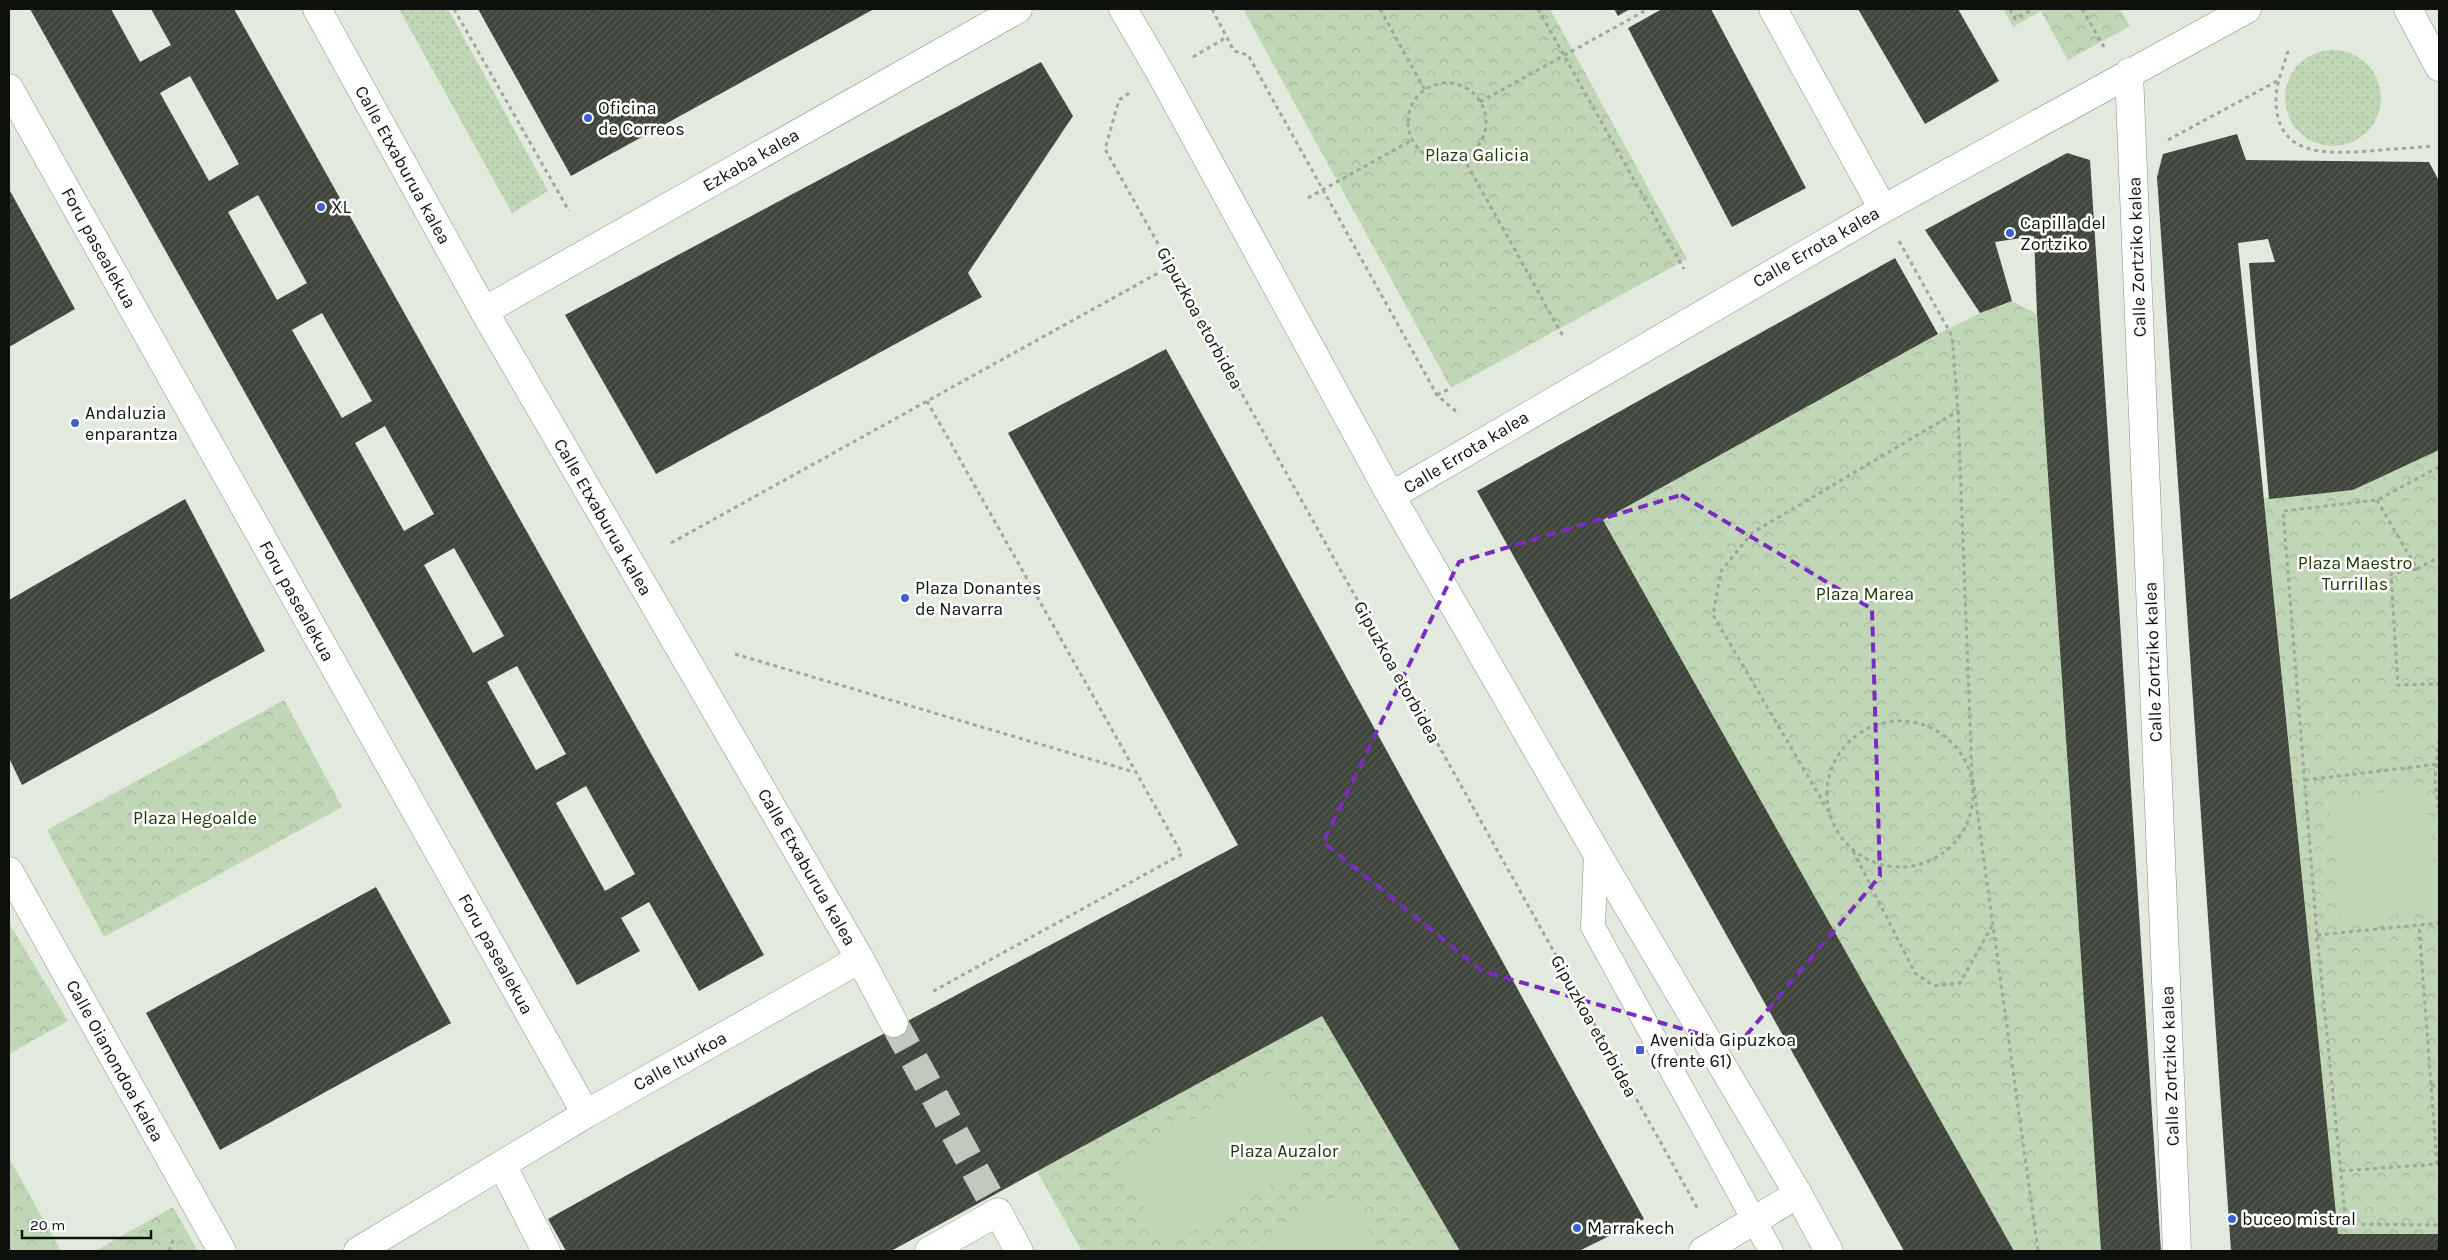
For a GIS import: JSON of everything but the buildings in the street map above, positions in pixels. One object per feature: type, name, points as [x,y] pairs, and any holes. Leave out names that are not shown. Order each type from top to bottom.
[{"type":"street","name":"Calle Etxaburua kalea","points":[[317,9],[484,311],[860,959],[894,1023]]},
{"type":"street","name":"Ezkaba kalea","points":[[484,311],[1018,9]]},
{"type":"street","points":[[1123,9],[1166,82],[1391,496],[1596,852],[1798,1194],[1828,1251]]},
{"type":"street","points":[[1773,9],[1883,209]]},
{"type":"street","name":"Calle Errota kalea","points":[[1391,496],[1883,209],[2129,72],[2247,9]]},
{"type":"street","points":[[2408,9],[2439,67]]},
{"type":"street","name":"Calle Zortziko kalea","points":[[2129,72],[2177,1251]]},
{"type":"street","name":"Foru pasealekua","points":[[9,88],[586,1114]]},
{"type":"street","name":"Calle Oianondoa kalea","points":[[9,871],[222,1251]]},
{"type":"street","name":"Calle Iturkoa","points":[[358,1251],[586,1114],[860,959]]},
{"type":"street","points":[[502,1165],[546,1251]]},
{"type":"street","points":[[1710,1247],[1798,1194]]},
{"type":"street","points":[[929,1251],[998,1212],[1019,1251]]},
{"type":"lane","points":[[1596,852],[1593,926],[1771,1251]]},
{"type":"path","points":[[454,9],[569,211]]},
{"type":"path","points":[[1212,9],[1234,51],[1248,55],[1437,395],[1460,414]]},
{"type":"path","points":[[1380,9],[1425,90]]},
{"type":"path","points":[[1538,9],[1684,269]]},
{"type":"path","points":[[1480,102],[1648,9]]},
{"type":"path","points":[[2010,9],[2015,19],[2033,9]]},
{"type":"path","points":[[2082,9],[2105,48]]},
{"type":"path","points":[[2288,51],[2276,97],[2281,125],[2288,137],[2300,146],[2317,152],[2434,146]]},
{"type":"path","points":[[2162,143],[2279,80]]},
{"type":"path","points":[[1443,84],[1462,86],[1472,92],[1480,102],[1486,127],[1482,140],[1474,150],[1463,157],[1452,160],[1440,160],[1429,157],[1412,140],[1409,129],[1411,107],[1425,90],[1443,84]]},
{"type":"path","name":"Gipuzkoa etorbidea","points":[[1131,92],[1119,100],[1105,149],[1710,1247]]},
{"type":"path","points":[[1308,198],[1412,140]]},
{"type":"path","points":[[1463,157],[1564,338]]},
{"type":"path","points":[[1853,851],[1874,862],[1896,868],[1920,865],[1941,856],[1958,840],[1970,820],[1975,797],[1972,774],[1958,411],[1952,336],[1898,238]]},
{"type":"path","points":[[671,543],[1160,272]]},
{"type":"path","points":[[1437,395],[1450,388]]},
{"type":"path","points":[[927,401],[1134,772],[1182,854],[930,993]]},
{"type":"path","points":[[1958,411],[1752,533],[1721,572],[1713,615],[1829,812],[1838,833],[1853,851],[1915,974],[1934,986],[1960,983],[1992,924]]},
{"type":"path","points":[[2439,467],[2377,500],[2283,511],[2317,935],[2346,1224],[2439,1225]]},
{"type":"path","points":[[2377,500],[2417,569]]},
{"type":"path","points":[[2439,557],[2417,569],[2390,574],[2398,685],[2439,684]]},
{"type":"path","points":[[735,654],[1134,772]]},
{"type":"path","points":[[1829,812],[1827,787],[1833,762],[1848,741],[1869,726],[1894,720],[1919,722],[1927,725],[1943,733],[1961,751],[1972,774],[2038,1251]]},
{"type":"path","points":[[2439,740],[2435,780],[2439,816]]},
{"type":"path","points":[[2305,780],[2438,764]]},
{"type":"path","points":[[2317,935],[2439,923]]},
{"type":"path","points":[[2341,1171],[2437,1164],[2420,925]]},
{"type":"path","points":[[2431,1086],[2439,1085]]},
{"type":"highlighted area","points":[[1681,495],[1872,609],[1880,876],[1738,1045],[1482,971],[1323,842],[1459,562]]},
{"type":"green space","points":[[399,9],[448,9],[548,191],[512,213]]},
{"type":"green space","name":"Plaza Galicia","points":[[1243,9],[1550,9],[1687,259],[1451,388]]},
{"type":"green space","points":[[2003,9],[2120,9],[2130,26],[2068,60],[2041,11],[2013,27]]},
{"type":"green space","points":[[2333,50],[2351,53],[2367,64],[2378,80],[2381,98],[2378,116],[2367,132],[2351,143],[2333,146],[2315,143],[2299,132],[2288,116],[2285,98],[2288,80],[2299,64],[2315,53]]},
{"type":"green space","name":"Plaza Marea","points":[[2012,301],[2037,314],[2101,1251],[2014,1251],[1603,520],[1938,334],[1980,313]]},
{"type":"green space","name":"Plaza Maestro Turrillas","points":[[2439,450],[2439,1234],[2338,1234],[2264,498],[2353,490]]},
{"type":"green space","name":"Plaza Hegoalde","points":[[284,700],[342,807],[104,937],[47,830]]},
{"type":"green space","points":[[2426,789],[2439,911],[2341,921],[2329,799]]},
{"type":"green space","points":[[9,923],[68,1021],[9,1054]]},
{"type":"green space","name":"Plaza Auzalor","points":[[1322,1016],[1460,1251],[1082,1251],[1037,1171]]},
{"type":"green space","points":[[1273,1072],[1322,1154],[1167,1246],[1118,1164]]},
{"type":"green space","points":[[9,1158],[61,1251],[9,1251]]},
{"type":"green space","points":[[1345,1190],[1381,1251],[1241,1251]]},
{"type":"green space","points":[[173,1207],[198,1251],[95,1251]]},
{"type":"tunnel","points":[[894,1023],[998,1212]]},
{"type":"place","name":"Oficina de Correos","points":[[588,118]]},
{"type":"place","name":"XL","points":[[321,207]]},
{"type":"place","name":"Capilla del Zortziko","points":[[2010,233]]},
{"type":"place","name":"Andaluzia enparantza","points":[[75,423]]},
{"type":"place","name":"Plaza Donantes de Navarra","points":[[905,598]]},
{"type":"place","name":"Avenida Gipuzkoa (frente 61)","points":[[1640,1050]]},
{"type":"place","name":"buceo mistral","points":[[2232,1219]]},
{"type":"place","name":"Marrakech","points":[[1577,1228]]}]
